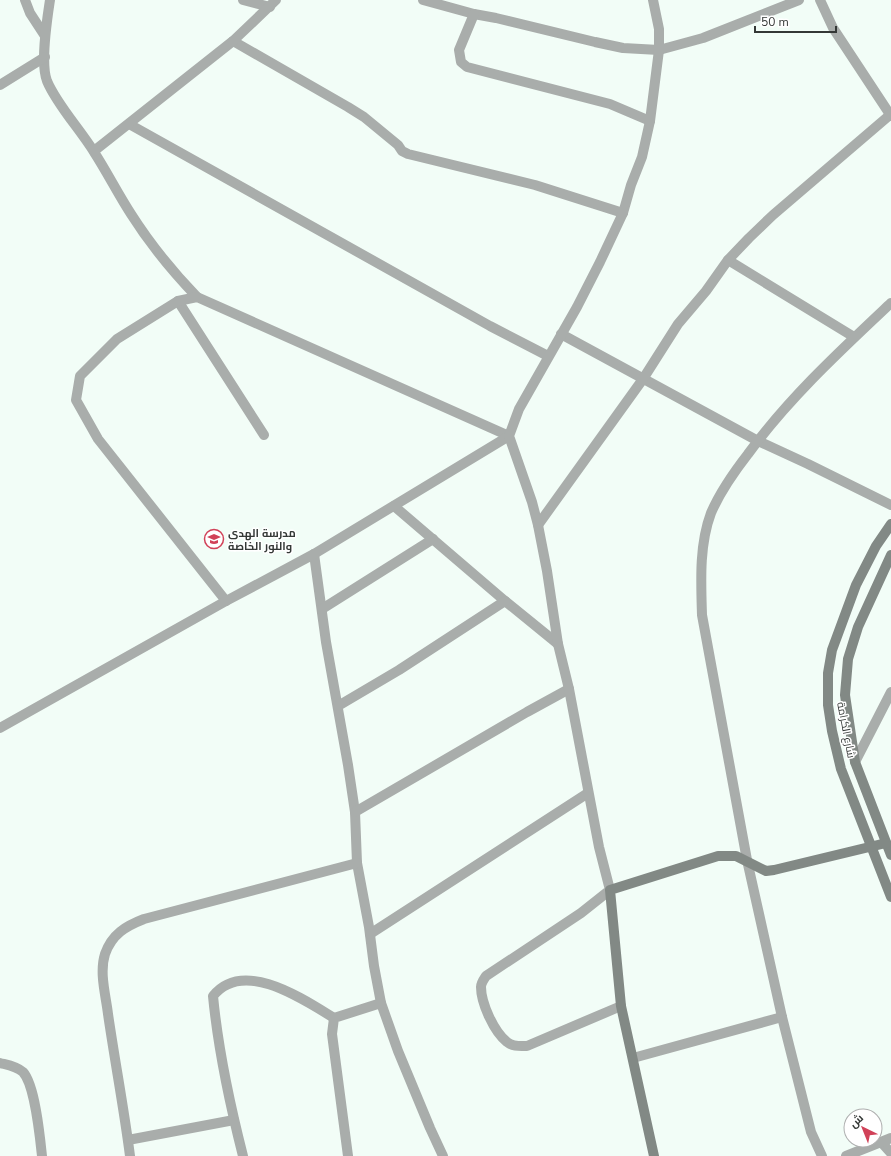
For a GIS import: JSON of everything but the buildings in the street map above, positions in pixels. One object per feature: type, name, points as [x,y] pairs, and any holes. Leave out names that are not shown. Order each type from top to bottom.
[{"type":"street","points":[[25,0],[30,13],[45,36]]},
{"type":"street","points":[[50,0],[45,36],[47,80],[61,104],[94,151],[131,214],[158,254],[175,275],[197,297],[509,436]]},
{"type":"street","points":[[243,0],[273,3]]},
{"type":"street","points":[[423,0],[474,14],[623,48],[660,50],[703,38],[799,0]]},
{"type":"street","points":[[653,0],[659,29],[660,50],[650,121],[642,157],[631,185],[623,212],[600,262],[519,408],[509,436],[532,502],[538,525],[547,571],[558,644],[569,689],[599,847],[610,890],[621,1006],[654,1156]]},
{"type":"street","points":[[538,525],[644,379],[678,324],[706,291],[728,260],[748,238],[891,115],[834,28],[820,0]]},
{"type":"street","points":[[94,151],[233,40],[273,3]]},
{"type":"street","points":[[474,14],[459,50],[461,62],[467,68],[610,104],[650,121]]},
{"type":"street","points":[[233,40],[348,107],[370,122],[398,145],[402,151],[408,154],[534,185],[623,212]]},
{"type":"street","points":[[0,85],[45,57]]},
{"type":"street","points":[[129,124],[490,326],[548,356]]},
{"type":"street","points":[[728,260],[854,337]]},
{"type":"street","points":[[197,297],[178,301],[117,338],[80,376],[76,400],[98,439],[226,601]]},
{"type":"street","points":[[178,301],[264,435]]},
{"type":"street","points":[[822,1156],[811,1132],[782,1017],[747,860],[702,615],[702,558],[706,533],[712,513],[734,472],[772,422],[854,337],[891,303]]},
{"type":"street","points":[[561,334],[758,441],[891,505]]},
{"type":"street","points":[[0,728],[226,601],[314,554],[509,436]]},
{"type":"street","points":[[394,506],[505,601],[558,644]]},
{"type":"street","name":"شارع الكرامة","points":[[891,524],[876,546],[856,585],[832,650],[828,673],[828,705],[832,731],[841,769],[891,896]]},
{"type":"street","points":[[322,609],[433,538]]},
{"type":"street","points":[[314,554],[354,812],[357,863],[381,1003],[398,1051],[443,1156]]},
{"type":"street","name":"شارع الكرامة","points":[[891,555],[858,627],[848,659],[845,695],[855,762],[891,855]]},
{"type":"street","points":[[338,706],[411,662],[505,601]]},
{"type":"street","points":[[354,812],[569,689]]},
{"type":"street","points":[[855,762],[891,692]]},
{"type":"street","points":[[370,934],[588,793]]},
{"type":"street","points":[[621,1006],[527,1046],[514,1046],[507,1043],[499,1034],[490,1019],[481,986],[482,981],[486,976],[574,918],[610,890],[718,856],[736,856],[747,860],[766,871],[886,843]]},
{"type":"street","points":[[130,1156],[113,1051],[102,968],[105,954],[111,942],[128,926],[144,919],[357,863]]},
{"type":"street","points":[[243,1156],[234,1120],[215,1017],[213,996],[219,988],[241,980],[264,982],[305,1000],[334,1018],[381,1003]]},
{"type":"street","points":[[633,1058],[782,1017]]},
{"type":"street","points":[[334,1018],[332,1034],[348,1156]]},
{"type":"street","points":[[0,1063],[12,1065],[22,1071],[28,1079],[32,1091],[42,1156]]},
{"type":"street","points":[[128,1140],[234,1120]]},
{"type":"street","points":[[883,1144],[891,1153]]},
{"type":"street","points":[[846,1156],[866,1148]]},
{"type":"place","name":"مدرسة الهدى والنور الخاصة","points":[[214,539]]}]
